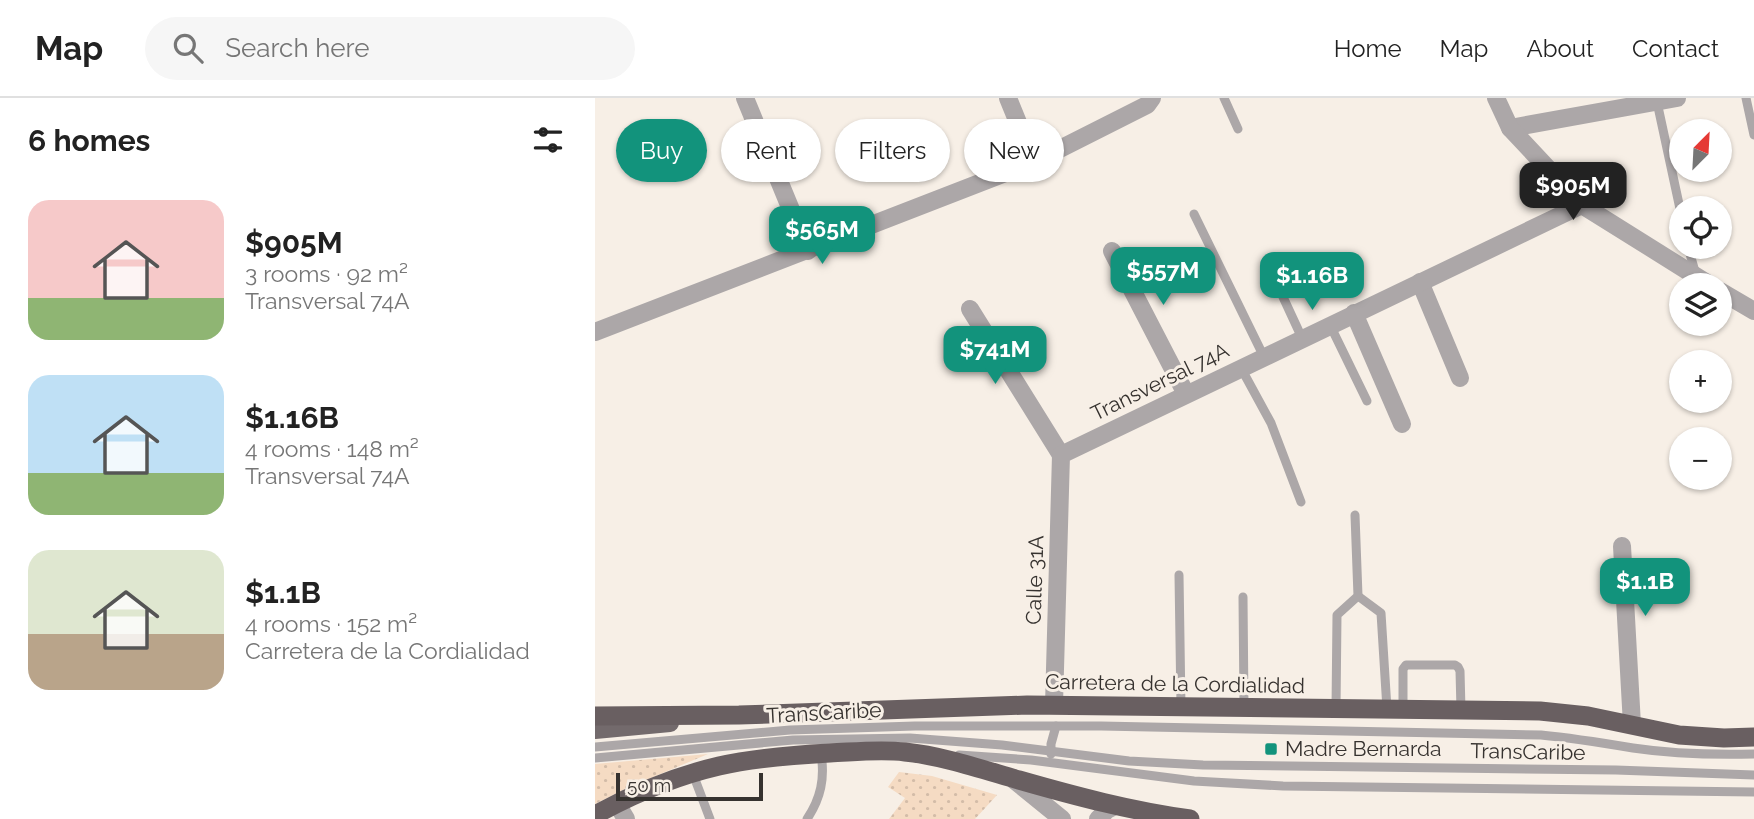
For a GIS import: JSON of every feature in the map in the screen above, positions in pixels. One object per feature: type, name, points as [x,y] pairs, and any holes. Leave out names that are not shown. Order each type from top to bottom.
[{"type":"highway","name":"Carretera de la Cordialidad","points":[[740,716],[999,705],[1461,710],[1557,712],[1679,735],[1754,737]]},
{"type":"highway","points":[[595,716],[740,716]]},
{"type":"highway","points":[[595,816],[621,811],[654,788],[719,766],[821,754],[904,752],[943,759],[1115,806],[1190,819]]},
{"type":"main road","name":"Carretera de la Cordialidad","points":[[595,730],[740,716]]},
{"type":"street","points":[[745,98],[808,251]]},
{"type":"street","points":[[1008,98],[1017,119]]},
{"type":"street","points":[[1064,147],[1147,105],[1152,98]]},
{"type":"street","points":[[1496,98],[1510,128],[1582,205],[1690,273]]},
{"type":"street","points":[[1510,128],[1677,98]]},
{"type":"street","points":[[595,332],[983,182]]},
{"type":"street","name":"Transversal 74A","points":[[1061,455],[1582,205]]},
{"type":"street","points":[[1112,251],[1186,394]]},
{"type":"street","points":[[1420,282],[1460,378]]},
{"type":"street","points":[[1732,298],[1753,310]]},
{"type":"street","points":[[970,309],[1061,455]]},
{"type":"street","points":[[1354,313],[1402,424]]},
{"type":"street","name":"Calle 31A","points":[[1054,705],[1061,455]]},
{"type":"street","points":[[1622,546],[1632,725]]},
{"type":"street","points":[[1011,778],[1062,819]]},
{"type":"street","points":[[1098,819],[1115,806]]},
{"type":"lane","points":[[1224,98],[1238,129]]},
{"type":"lane","points":[[1746,98],[1754,135]]},
{"type":"lane","points":[[1657,102],[1677,196]]},
{"type":"lane","points":[[1194,214],[1264,357]]},
{"type":"lane","points":[[1272,265],[1302,338]]},
{"type":"lane","points":[[1331,325],[1367,401]]},
{"type":"lane","points":[[1241,368],[1271,423],[1301,502]]},
{"type":"lane","points":[[1336,708],[1337,615],[1357,596],[1355,514]]},
{"type":"lane","points":[[1179,575],[1181,707]]},
{"type":"lane","points":[[1357,596],[1381,613],[1395,709]]},
{"type":"lane","points":[[1244,597],[1244,707]]},
{"type":"lane","points":[[1395,709],[1406,664],[1458,667],[1461,710]]},
{"type":"lane","name":"TransCaribe","points":[[595,747],[790,730],[902,726],[1056,726],[1541,735],[1635,749],[1714,755],[1754,754]]},
{"type":"lane","points":[[1052,763],[1050,751],[1056,726]]},
{"type":"lane","name":"TransCaribe","points":[[595,758],[846,738],[935,739],[1129,761],[1203,765],[1616,770],[1754,775]]},
{"type":"lane","name":"TransCaribe","points":[[904,752],[1002,757],[1194,781],[1283,786],[1754,792]]},
{"type":"lane","points":[[807,819],[821,793],[821,754]]},
{"type":"lane","points":[[693,774],[710,819]]},
{"type":"shaded area","points":[[708,754],[627,788],[595,804],[595,764]]},
{"type":"shaded area","points":[[899,772],[932,776],[997,795],[975,819],[889,819],[905,798],[888,787]]},
{"type":"place","name":"Madre Bernarda","points":[[1271,749]]}]
